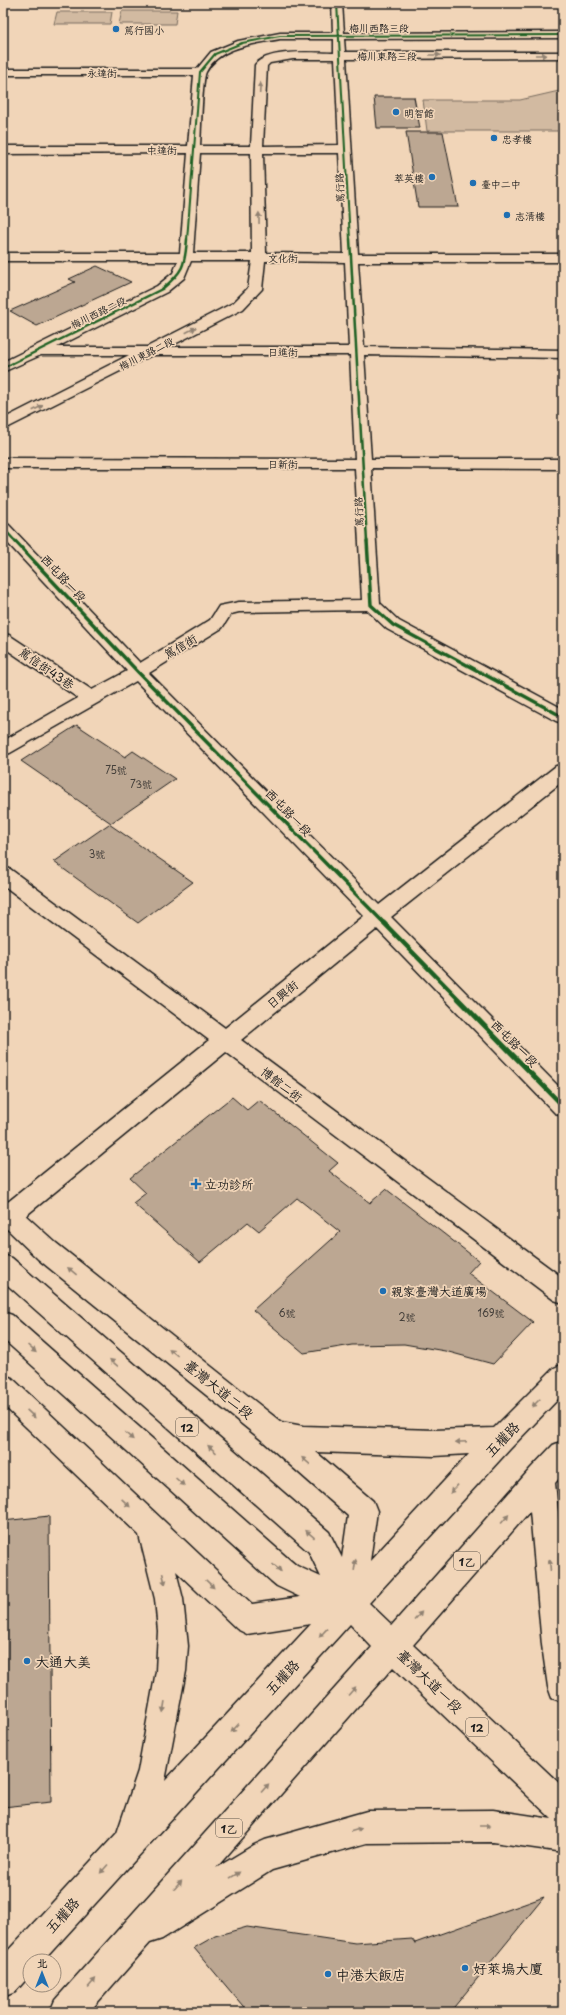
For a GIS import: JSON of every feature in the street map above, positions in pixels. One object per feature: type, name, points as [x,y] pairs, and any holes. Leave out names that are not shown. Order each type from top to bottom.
[{"type":"street","name":"篤行路","points":[[337,3],[340,35],[351,258],[358,351],[371,605]]},
{"type":"street","name":"梅川西路三段","points":[[200,72],[215,54],[257,39],[280,36],[563,35]]},
{"type":"street","name":"梅川東路三段","points":[[259,257],[257,149],[262,65],[268,60],[281,57],[563,54]]},
{"type":"street","name":"永達街","points":[[3,72],[200,72]]},
{"type":"street","points":[[186,257],[196,149],[200,72]]},
{"type":"street","name":"中達街","points":[[3,150],[345,149]]},
{"type":"street","name":"文化街","points":[[3,257],[563,258]]},
{"type":"street","name":"梅川西路二段","points":[[3,368],[162,289],[179,275],[186,257]]},
{"type":"street","name":"梅川東路二段","points":[[3,425],[238,306],[255,289],[259,257]]},
{"type":"street","name":"日進街","points":[[3,351],[358,351],[563,354]]},
{"type":"street","name":"日新街","points":[[3,463],[563,464]]},
{"type":"street","name":"西屯路一段","points":[[3,528],[138,672],[563,1106]]},
{"type":"street","points":[[371,605],[393,625],[563,717]]},
{"type":"street","name":"篤信街","points":[[3,749],[138,672],[216,624],[225,610],[239,607],[371,605]]},
{"type":"street","name":"篤信街43巷","points":[[3,638],[91,698]]},
{"type":"street","name":"日興街","points":[[5,1215],[377,917],[563,771]]},
{"type":"street","name":"博館二街","points":[[3,874],[224,1041],[563,1292]]},
{"type":"street","name":"臺灣大道二段","points":[[5,1215],[47,1251],[274,1433],[363,1511],[349,1604]]},
{"type":"street","name":"12","points":[[3,1266],[319,1542],[349,1604]]},
{"type":"street","name":"12","points":[[3,1323],[287,1576],[349,1604]]},
{"type":"street","name":"五權路","points":[[3,1980],[500,1440],[563,1376]]},
{"type":"street","points":[[3,1387],[247,1619],[349,1604]]},
{"type":"street","points":[[274,1433],[303,1439],[434,1443],[500,1440]]},
{"type":"street","name":"1乙","points":[[67,2012],[130,1939],[563,1454]]},
{"type":"street","points":[[541,1477],[557,1645],[563,1687]]},
{"type":"street","points":[[131,1840],[153,1771],[172,1658],[173,1631],[169,1599],[151,1528]]},
{"type":"street","name":"臺灣大道一段","points":[[349,1604],[563,1808]]},
{"type":"street","points":[[130,1939],[265,1856],[367,1827],[493,1826],[563,1836]]},
{"type":"shaded area","points":[[122,11],[177,11],[175,24],[119,24]]},
{"type":"shaded area","points":[[57,12],[112,12],[110,24],[54,24]]},
{"type":"shaded area","points":[[559,91],[563,92],[563,131],[427,131],[423,100],[520,100]]},
{"type":"building","name":"明智館","points":[[374,97],[414,97],[420,128],[377,128]]},
{"type":"building","name":"萃英樓","points":[[406,132],[443,132],[458,207],[418,207]]},
{"type":"building","points":[[97,266],[131,282],[37,326],[10,311],[75,282],[69,279]]},
{"type":"building","points":[[77,725],[125,757],[133,751],[175,779],[111,823],[21,761]]},
{"type":"building","points":[[109,824],[193,882],[138,923],[54,862]]},
{"type":"building","points":[[232,1097],[247,1110],[259,1100],[338,1163],[329,1171],[370,1203],[386,1189],[479,1261],[468,1273],[533,1322],[493,1364],[445,1351],[404,1344],[352,1345],[304,1353],[253,1310],[340,1232],[297,1198],[259,1231],[248,1222],[200,1262],[133,1203],[146,1193],[130,1178]]},
{"type":"building","name":"大通大美","points":[[49,1516],[51,1802],[3,1807],[3,1521]]},
{"type":"building","name":"中港大飯店","points":[[544,1897],[450,2012],[248,2012],[194,1948],[215,1936],[247,1927],[355,1943],[412,1939],[415,1943]]},
{"type":"cycle path","points":[[337,3],[371,605],[393,625],[563,717]]},
{"type":"cycle path","points":[[3,368],[162,289],[179,275],[186,257],[200,72],[215,54],[242,43],[280,36],[563,35]]},
{"type":"cycle path","points":[[3,528],[138,672],[563,1106]]},
{"type":"place","name":"篤行國小","points":[[116,29]]},
{"type":"place","name":"明智館","points":[[396,112]]},
{"type":"place","name":"忠孝樓","points":[[494,138]]},
{"type":"place","name":"萃英樓","points":[[432,177]]},
{"type":"place","name":"臺中二中","points":[[473,183]]},
{"type":"place","name":"志清樓","points":[[507,215]]},
{"type":"place","name":"立功診所","points":[[196,1184]]},
{"type":"place","name":"親家臺灣大道廣場","points":[[383,1291]]},
{"type":"place","name":"大通大美","points":[[27,1661]]},
{"type":"place","name":"好萊塢大廈","points":[[465,1968]]},
{"type":"place","name":"中港大飯店","points":[[328,1974]]}]
